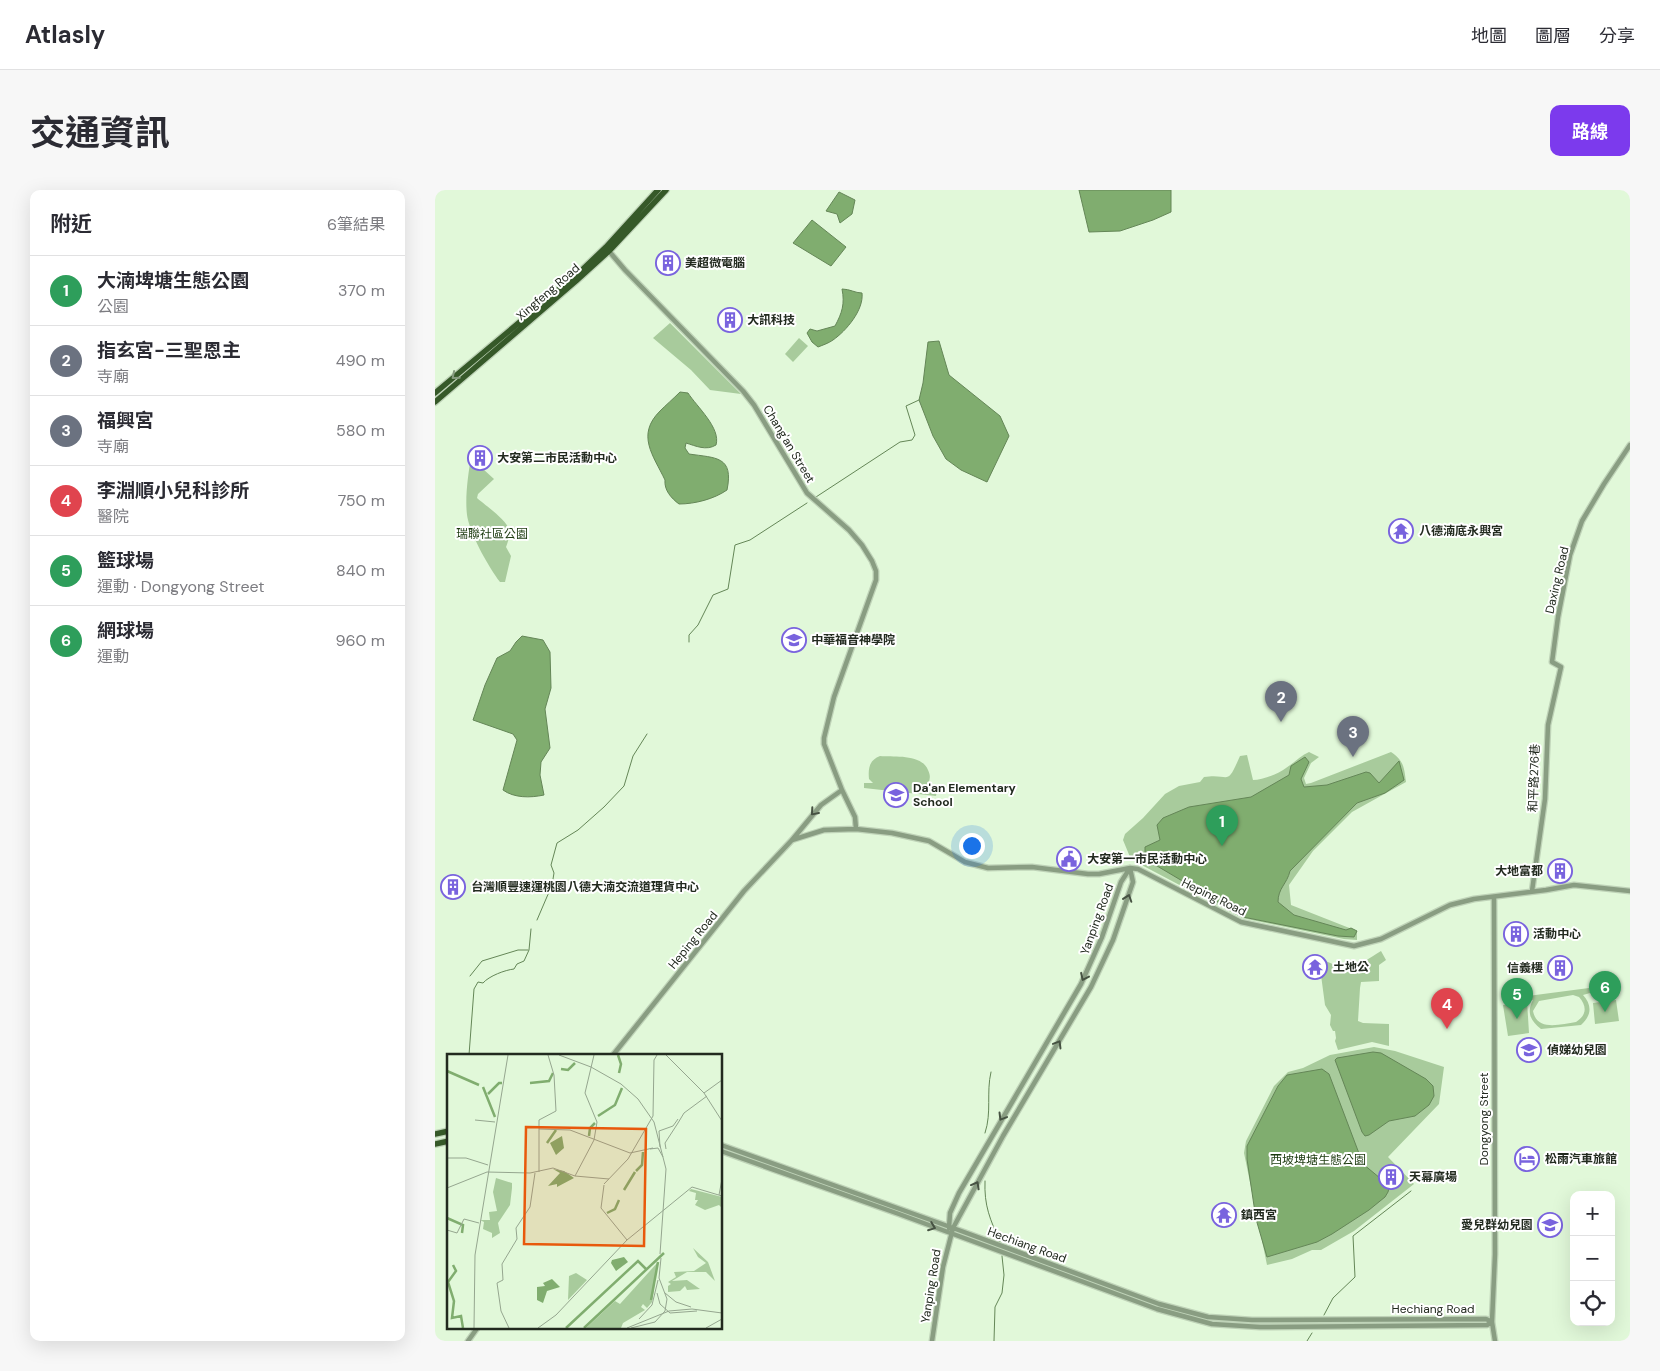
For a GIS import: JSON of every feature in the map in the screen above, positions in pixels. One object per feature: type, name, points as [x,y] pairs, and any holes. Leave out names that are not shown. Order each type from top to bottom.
[{"type":"main road","name":"Xingfeng Road","points":[[435,393],[607,249],[658,190]]},
{"type":"main road","name":"Xingfeng Road","points":[[435,402],[576,281],[666,190]]},
{"type":"street","name":"Chang'an Street","points":[[607,249],[625,270],[743,391],[754,405],[807,493],[849,530],[872,561],[876,571],[876,580],[834,697],[824,738],[824,744],[842,790],[855,817],[857,829]]},
{"type":"street","name":"Daxing Road","points":[[1561,667],[1552,662],[1558,617],[1570,555],[1582,521],[1630,445]]},
{"type":"street","name":"和平路276巷","points":[[1532,891],[1545,799],[1548,726],[1561,667]]},
{"type":"street","name":"Heping Road","points":[[614,1054],[712,934],[744,891],[792,840],[821,805],[842,790]]},
{"type":"street","name":"Heping Road","points":[[792,840],[824,830],[857,829],[892,833],[929,841],[965,862],[988,868],[1031,867],[1088,874],[1099,874],[1130,868],[1138,869],[1241,922],[1354,946],[1381,939],[1450,905],[1474,899],[1574,885],[1630,891]]},
{"type":"street","name":"Yanping Road","points":[[950,1227],[1082,1004],[1102,966],[1133,882],[1130,868]]},
{"type":"street","name":"Yanping Road","points":[[933,1341],[943,1267],[951,1234],[950,1213],[954,1201],[1081,984],[1102,937],[1121,882],[1130,868]]},
{"type":"street","name":"Dongyong Street","points":[[1494,897],[1495,1227],[1492,1322],[1495,1341]]},
{"type":"street","name":"Hechiang Road","points":[[723,1146],[950,1227],[1028,1260]]},
{"type":"street","name":"Hechiang Road","points":[[723,1152],[951,1234],[1190,1313],[1223,1319],[1261,1321],[1486,1320],[1492,1322]]},
{"type":"street","points":[[468,1341],[477,1328]]},
{"type":"green space","points":[[670,323],[741,394],[710,390],[691,370],[653,338]]},
{"type":"green space","points":[[799,338],[808,346],[793,362],[785,354]]},
{"type":"green space","name":"瑞聯社區公園","points":[[471,458],[494,479],[478,494],[477,498],[500,517],[509,530],[506,547],[511,556],[505,582],[500,582],[486,560],[477,544],[468,520],[466,498]]},
{"type":"green space","points":[[1309,752],[1319,757],[1311,763],[1304,778],[1306,784],[1391,752],[1399,758],[1404,768],[1406,782],[1352,812],[1313,851],[1289,885],[1291,905],[1357,931],[1357,940],[1242,918],[1134,861],[1130,857],[1123,840],[1125,834],[1165,794],[1179,786],[1200,782],[1204,777],[1230,776],[1240,756],[1247,755],[1253,780],[1257,780],[1279,772]]},
{"type":"green space","points":[[880,756],[907,757],[920,761],[925,765],[930,776],[929,782],[924,789],[937,790],[936,796],[864,788],[864,783],[873,783],[869,779],[869,768],[871,762]]},
{"type":"green space","points":[[1381,951],[1386,960],[1379,965],[1379,981],[1361,982],[1358,1021],[1363,1023],[1389,1024],[1389,1046],[1372,1042],[1338,1050],[1335,1041],[1335,1031],[1333,1031],[1330,1025],[1331,1015],[1325,1005],[1319,960],[1340,967],[1348,967],[1363,962]]},
{"type":"green space","points":[[1589,988],[1590,993],[1583,995],[1588,1002],[1589,1014],[1581,1025],[1541,1029],[1535,1023],[1530,1013],[1533,1000],[1527,1001],[1529,1033],[1508,1036],[1503,1005],[1526,1001],[1514,1002],[1513,998]],"holes":[[[1573,995],[1579,997],[1585,1010],[1576,1022],[1550,1025],[1539,1022],[1535,1018],[1533,1011],[1539,1001]]]},
{"type":"green space","points":[[1616,1000],[1619,1021],[1595,1024],[1593,1003]]},
{"type":"green space","name":"西坡埤塘生態公園","points":[[1374,1047],[1395,1051],[1444,1067],[1439,1104],[1388,1157],[1414,1184],[1354,1231],[1321,1250],[1312,1250],[1292,1259],[1267,1265],[1244,1153],[1246,1141],[1274,1086],[1288,1072],[1303,1068],[1330,1055]]},
{"type":"shaded area","points":[[1079,190],[1171,190],[1171,212],[1120,231],[1089,232]]},
{"type":"shaded area","points":[[839,192],[855,200],[852,214],[840,223],[837,214],[826,211]]},
{"type":"shaded area","points":[[812,220],[846,247],[831,266],[793,243]]},
{"type":"shaded area","points":[[842,289],[862,293],[860,306],[853,320],[838,336],[818,347],[812,342],[807,333],[810,329],[817,331],[835,326],[842,308]]},
{"type":"shaded area","points":[[939,341],[949,375],[1000,416],[1009,436],[987,482],[961,470],[946,459],[933,436],[919,400],[928,342]]},
{"type":"shaded area","points":[[680,392],[688,393],[712,425],[717,438],[716,445],[709,448],[686,443],[685,448],[689,454],[715,458],[721,461],[728,471],[728,479],[727,490],[722,493],[704,500],[679,504],[667,490],[665,480],[652,454],[648,437],[649,428],[653,420]]},
{"type":"shaded area","points":[[522,636],[543,640],[550,652],[551,688],[545,709],[550,748],[541,762],[540,775],[544,795],[533,797],[517,796],[503,790],[517,740],[513,734],[473,720],[497,658],[510,651]]},
{"type":"shaded area","points":[[1305,757],[1309,762],[1301,779],[1304,787],[1327,785],[1366,772],[1370,773],[1379,783],[1399,761],[1404,780],[1385,793],[1357,803],[1290,871],[1278,897],[1278,902],[1294,915],[1346,930],[1351,928],[1357,931],[1354,937],[1338,936],[1243,917],[1147,860],[1145,847],[1160,840],[1157,825],[1163,818],[1189,807],[1251,797],[1289,775],[1291,766]]},
{"type":"shaded area","points":[[1373,1052],[1381,1053],[1426,1079],[1433,1086],[1434,1096],[1429,1105],[1415,1116],[1389,1121],[1365,1136],[1335,1060],[1337,1058]]},
{"type":"shaded area","points":[[1322,1069],[1329,1074],[1363,1164],[1386,1183],[1389,1188],[1388,1192],[1385,1197],[1369,1210],[1332,1234],[1317,1242],[1267,1257],[1256,1219],[1247,1159],[1247,1146],[1278,1086],[1287,1075]]},
{"type":"waterway","points":[[816,497],[900,442],[912,440],[915,435],[906,406],[919,400]]},
{"type":"waterway","points":[[689,642],[689,635],[698,625],[713,595],[728,589],[735,545],[750,540],[807,503]]},
{"type":"waterway","points":[[537,920],[552,885],[554,873],[551,865],[557,843],[578,830],[624,786],[633,756],[647,734]]},
{"type":"waterway","points":[[469,1054],[474,989],[478,982],[483,983],[497,974],[514,969],[517,964],[524,961],[529,950],[531,929]]},
{"type":"waterway","points":[[470,976],[482,961],[518,950],[528,950]]},
{"type":"waterway","points":[[985,1133],[988,1118],[991,1072]]},
{"type":"waterway","points":[[985,1181],[988,1212],[1000,1242]]},
{"type":"waterway","points":[[1324,1315],[1333,1298],[1355,1277],[1353,1236],[1411,1191]]},
{"type":"waterway","points":[[994,1341],[995,1307],[1002,1293],[1004,1275],[1002,1256]]},
{"type":"waterway","points":[[1307,1341],[1312,1333]]},
{"type":"place","name":"美超微電腦","points":[[668,263]]},
{"type":"place","name":"大訊科技","points":[[730,320]]},
{"type":"place","name":"大安第二市民活動中心","points":[[480,458]]},
{"type":"place","name":"八德湳底永興宮","points":[[1401,531]]},
{"type":"place","name":"中華福音神學院","points":[[794,640]]},
{"type":"place","name":"指玄宮-三聖恩主","points":[[1281,722]]},
{"type":"place","name":"福興宮","points":[[1353,757]]},
{"type":"place","name":"Da'an Elementary School","points":[[896,795]]},
{"type":"place","name":"大湳埤塘生態公園","points":[[1222,846]]},
{"type":"place","name":"大安第一市民活動中心","points":[[1069,859]]},
{"type":"place","name":"大地富都","points":[[1560,871]]},
{"type":"place","name":"台灣順豐速運桃園八德大湳交流道理貨中心","points":[[453,887]]},
{"type":"place","name":"活動中心","points":[[1516,934]]},
{"type":"place","name":"土地公","points":[[1315,967]]},
{"type":"place","name":"信義樓","points":[[1560,968]]},
{"type":"place","name":"網球場","points":[[1605,1012]]},
{"type":"place","name":"籃球場","points":[[1517,1019]]},
{"type":"place","name":"李淵順小兒科診所","points":[[1447,1029]]},
{"type":"place","name":"偵娣幼兒園","points":[[1529,1050]]},
{"type":"place","name":"松雨汽車旅館","points":[[1527,1159]]},
{"type":"place","name":"天幕廣場","points":[[1391,1177]]},
{"type":"place","name":"鎮西宮","points":[[1224,1215]]},
{"type":"place","name":"愛兒群幼兒園","points":[[1550,1225]]}]
